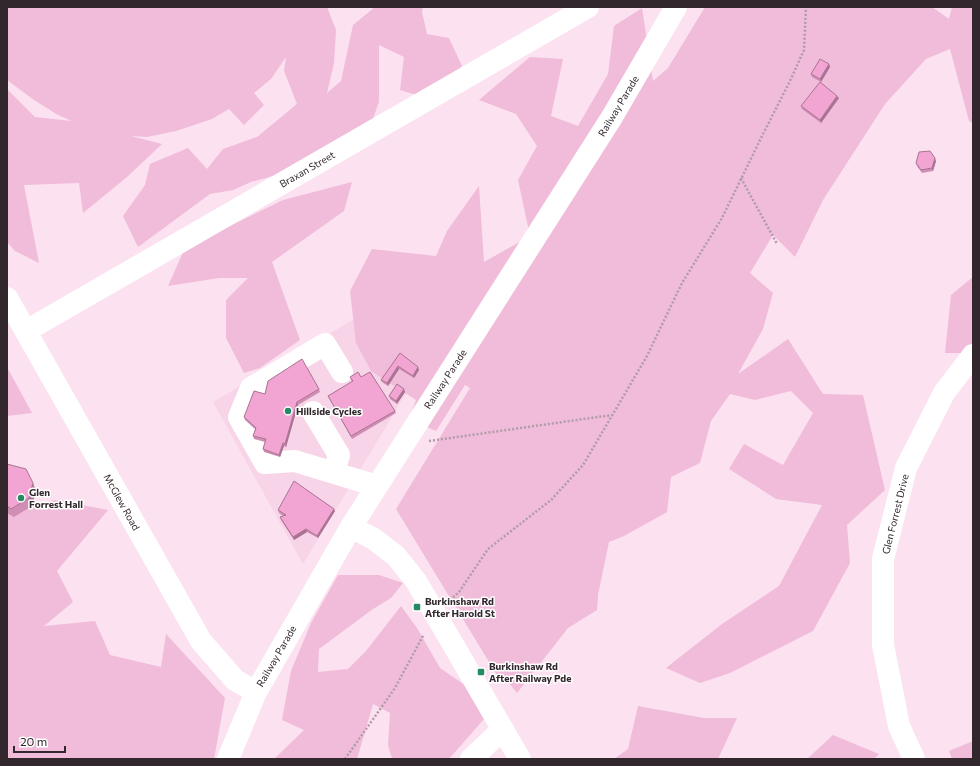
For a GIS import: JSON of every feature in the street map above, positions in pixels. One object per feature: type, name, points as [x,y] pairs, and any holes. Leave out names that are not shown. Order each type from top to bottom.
[{"type":"street","name":"Braxan Street","points":[[26,331],[588,7]]},
{"type":"street","name":"Railway Parade","points":[[228,759],[256,692],[351,527],[612,117],[676,7]]},
{"type":"street","name":"McGlew Road","points":[[7,298],[201,641],[235,680],[256,692]]},
{"type":"street","points":[[342,372],[325,344],[251,388],[239,417],[265,463],[295,461],[377,486]]},
{"type":"street","name":"Glen Forrest Drive","points":[[914,759],[899,726],[883,645],[883,559],[906,468],[944,393],[973,355]]},
{"type":"street","points":[[313,412],[339,455],[334,472]]},
{"type":"street","points":[[351,527],[374,539],[396,556],[416,581],[520,759]]},
{"type":"street","points":[[471,759],[503,729]]},
{"type":"path","points":[[345,759],[395,688],[434,613],[459,592],[488,549],[551,500],[583,465],[647,356],[682,283],[722,218],[790,81],[804,50],[806,7]]},
{"type":"path","points":[[741,178],[777,244]]},
{"type":"path","points":[[402,445],[612,415]]},
{"type":"shaded area","points":[[7,7],[327,7],[336,30],[334,63],[327,93],[341,81],[353,25],[375,7],[423,7],[422,12],[427,34],[449,38],[462,66],[430,99],[400,90],[404,57],[379,45],[379,102],[368,132],[280,174],[251,182],[233,190],[210,194],[138,247],[123,216],[145,185],[150,164],[188,148],[207,169],[223,149],[257,137],[297,104],[284,71],[286,57],[271,79],[254,93],[264,105],[244,125],[229,109],[212,119],[176,131],[147,137],[131,136],[162,144],[127,177],[83,213],[79,183],[24,185],[39,263],[15,251],[7,242],[7,89],[35,117],[72,121],[58,115],[34,100],[7,80]]},
{"type":"shaded area","points":[[705,7],[932,7],[949,19],[952,7],[973,7],[973,123],[969,121],[950,49],[926,59],[885,104],[823,200],[795,257],[773,235],[750,273],[773,293],[763,329],[738,374],[788,339],[823,394],[863,395],[885,490],[847,525],[850,563],[813,631],[730,673],[700,683],[666,668],[722,624],[779,586],[822,505],[776,499],[729,469],[744,444],[783,465],[813,413],[791,391],[755,400],[730,394],[711,421],[700,463],[671,477],[667,512],[624,536],[609,542],[598,595],[597,610],[568,628],[517,693],[503,676],[500,680],[396,509],[470,388],[465,385],[436,431],[409,419],[416,400],[371,371],[356,343],[350,291],[372,249],[436,256],[447,231],[479,186],[484,262],[530,236],[518,180],[537,146],[516,114],[479,100],[530,57],[563,59],[551,116],[578,126],[608,74],[614,26],[642,8],[653,81],[668,68]]},
{"type":"shaded area","points":[[352,182],[344,211],[272,262],[300,340],[260,368],[244,373],[226,338],[226,300],[248,278],[219,278],[168,286],[185,248],[283,200]]},
{"type":"shaded area","points":[[973,277],[973,345],[967,353],[945,353],[951,295]]},
{"type":"shaded area","points":[[390,298],[427,359],[303,564],[213,402]]},
{"type":"shaded area","points":[[7,367],[32,413],[7,416]]},
{"type":"shaded area","points":[[55,500],[108,510],[57,571],[73,602],[44,626],[95,621],[110,655],[161,667],[166,634],[225,698],[214,759],[7,759],[7,514]]},
{"type":"shaded area","points":[[338,575],[379,575],[403,583],[391,598],[373,609],[319,649],[318,672],[348,669],[366,651],[401,606],[417,628],[440,668],[475,692],[491,711],[449,759],[392,759],[388,745],[390,713],[373,704],[357,759],[274,759],[304,730],[282,720],[291,671],[311,623]]},
{"type":"shaded area","points":[[638,706],[704,718],[737,718],[718,759],[614,759],[628,749]]},
{"type":"shaded area","points":[[833,735],[879,754],[874,759],[807,759]]},
{"type":"shaded area","points":[[973,741],[973,759],[952,759],[949,751]]},
{"type":"building","points":[[820,59],[829,64],[820,79],[811,74]]},
{"type":"building","points":[[820,82],[837,96],[820,120],[801,106]]},
{"type":"building","points":[[930,151],[935,158],[932,168],[921,170],[916,163],[919,152]]},
{"type":"building","points":[[400,353],[418,367],[413,376],[398,366],[387,383],[381,380]]},
{"type":"building","points":[[302,359],[319,389],[297,402],[285,444],[283,443],[279,455],[263,449],[266,439],[253,436],[256,428],[244,417],[254,391],[265,394],[268,381]]},
{"type":"building","points":[[358,372],[361,377],[370,372],[395,411],[351,436],[328,396],[353,381],[350,377]]},
{"type":"building","points":[[397,384],[404,389],[396,401],[389,396]]},
{"type":"building","name":"Glen Forrest Hall","points":[[7,464],[26,469],[33,483],[29,498],[11,509],[7,506]]},
{"type":"building","points":[[294,481],[334,509],[317,536],[306,529],[293,537],[280,517],[286,515],[278,510]]},
{"type":"place","name":"Hillside Cycles","points":[[288,411]]},
{"type":"place","name":"Glen Forrest Hall","points":[[21,498]]},
{"type":"place","name":"Burkinshaw Rd After Harold St","points":[[417,607]]},
{"type":"place","name":"Burkinshaw Rd After Railway Pde","points":[[481,672]]}]
